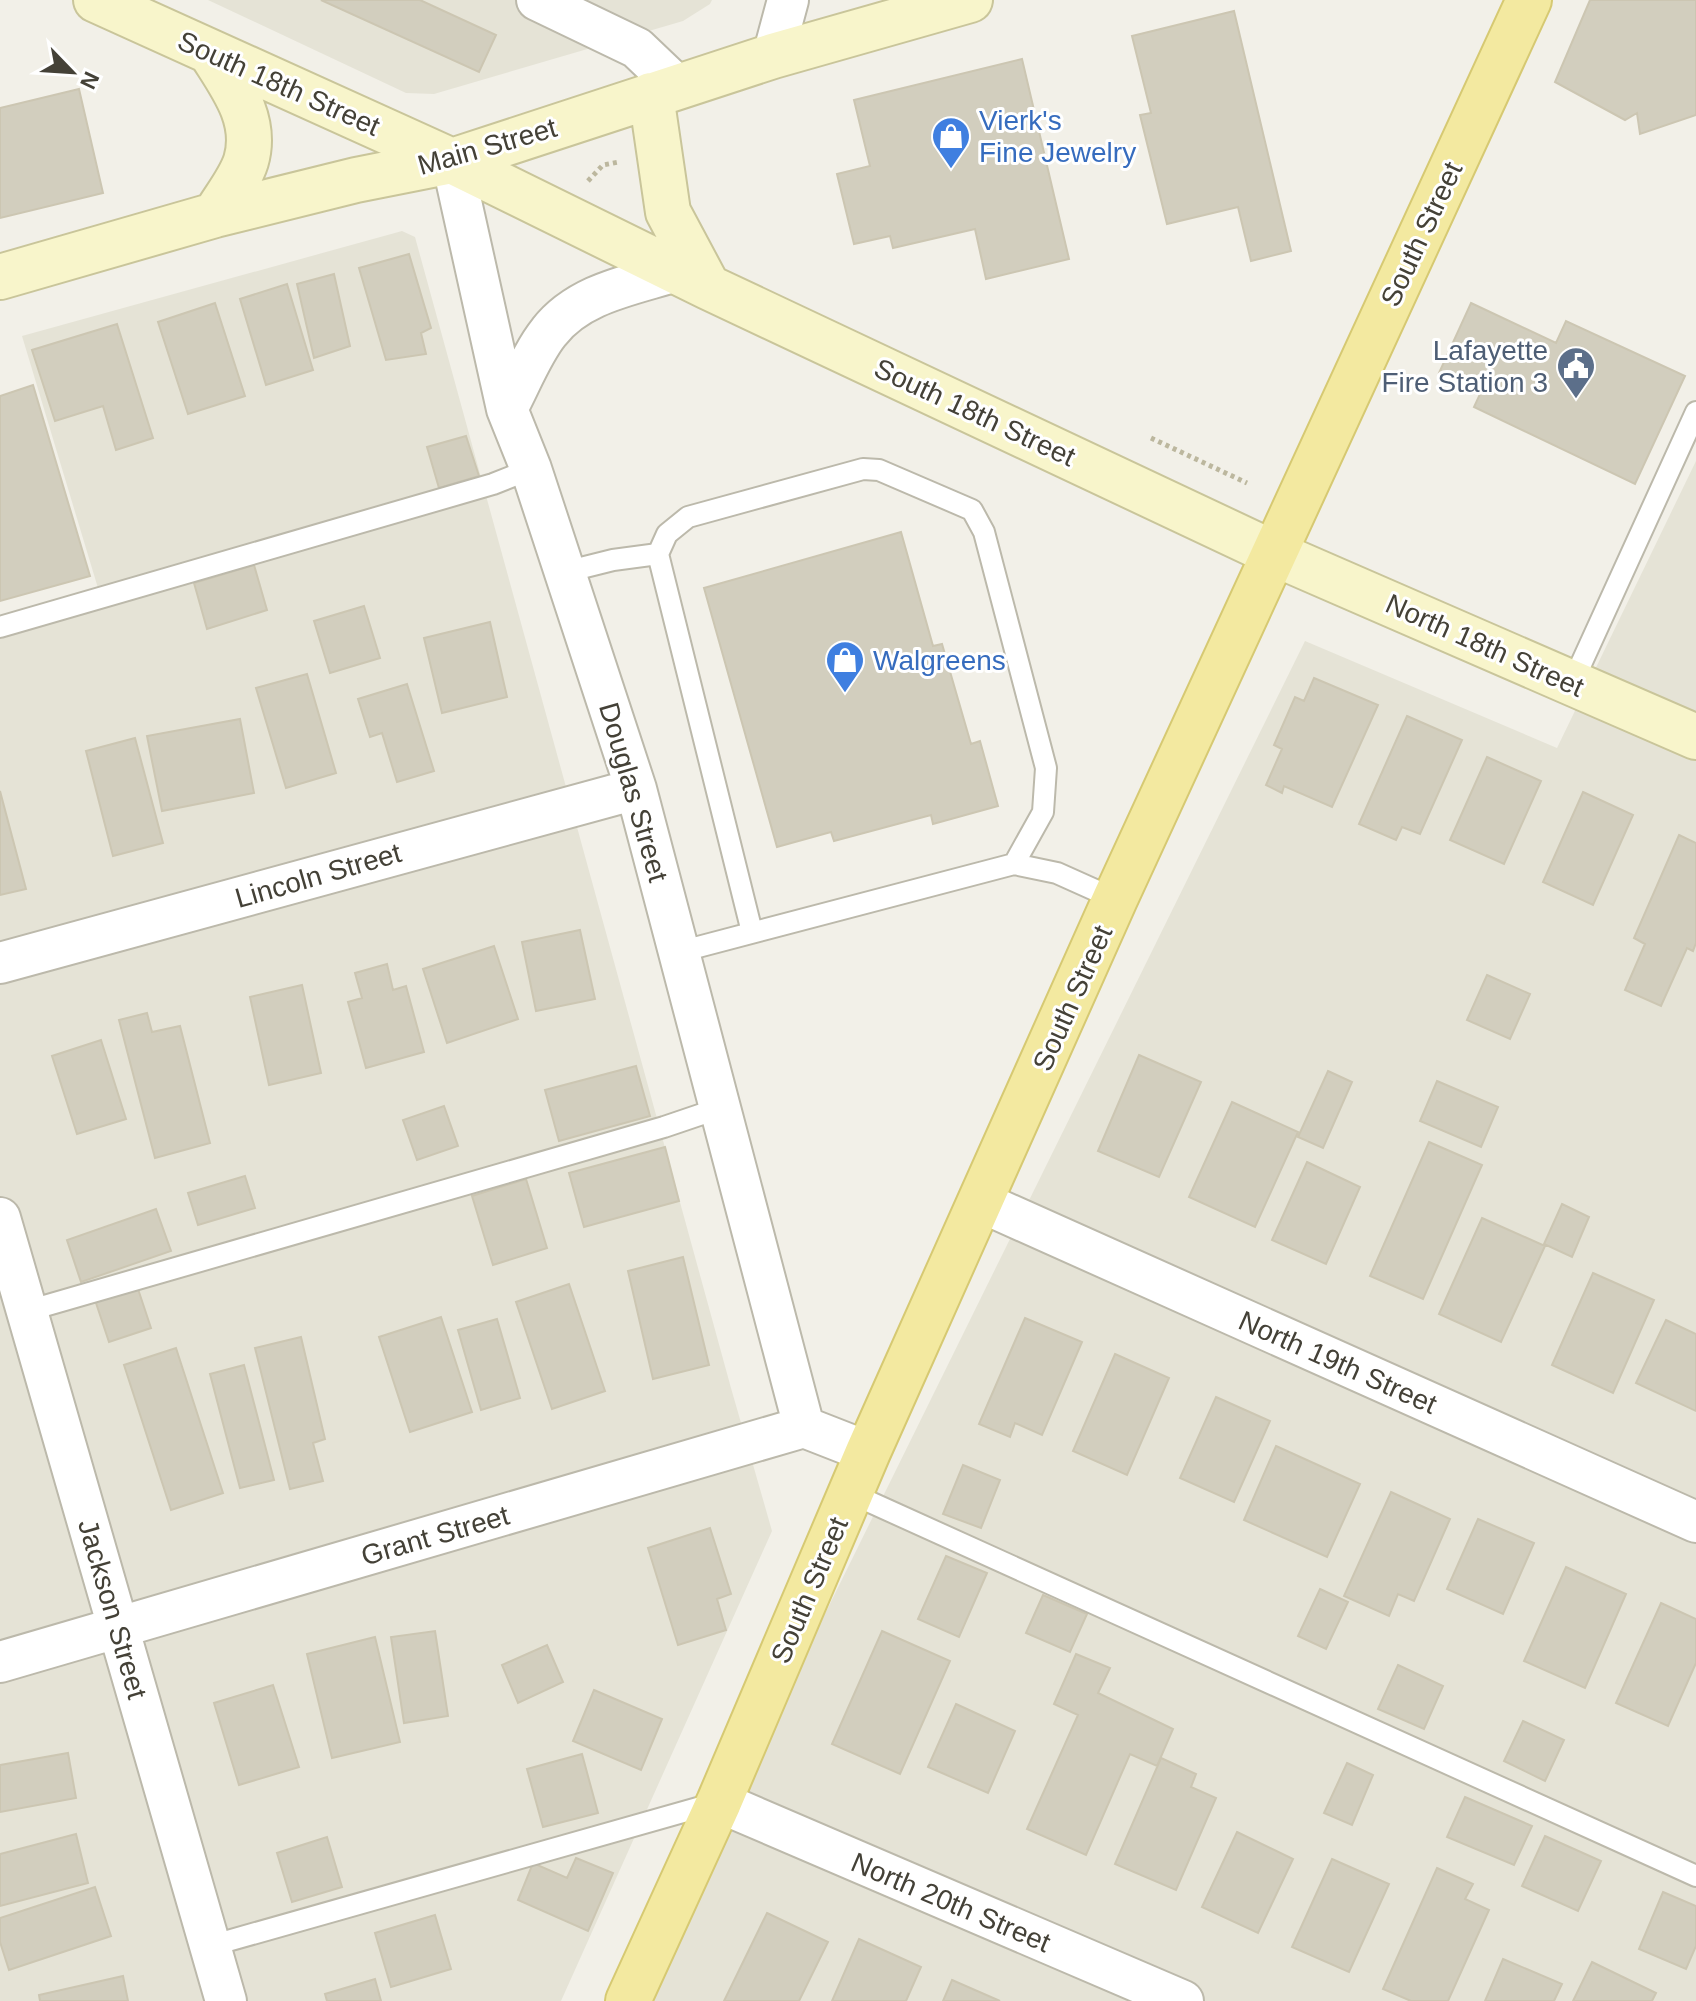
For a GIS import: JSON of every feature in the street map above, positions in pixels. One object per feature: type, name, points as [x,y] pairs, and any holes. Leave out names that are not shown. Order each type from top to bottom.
[{"type":"main road","name":"South 18th Street","points":[[96,0],[452,161],[692,279],[1273,553]]},
{"type":"main road","name":"Main Street","points":[[0,277],[215,215],[356,180],[452,161],[773,56],[970,0]]},
{"type":"main road","name":"South Street","points":[[628,2001],[719,1802],[850,1493],[1115,899],[1529,0]]},
{"type":"main road","points":[[211,53],[240,100],[248,123],[246,159],[215,215]]},
{"type":"main road","points":[[665,91],[668,212],[692,279]]},
{"type":"main road","name":"North 18th Street","points":[[1273,553],[1696,737]]},
{"type":"street","points":[[537,0],[637,48],[665,91]]},
{"type":"street","points":[[773,56],[788,0]]},
{"type":"street","name":"Douglas Street","points":[[452,161],[507,409],[531,469],[636,789],[804,1427]]},
{"type":"street","points":[[507,409],[548,332],[576,306],[599,295],[692,279]]},
{"type":"street","name":"Lincoln Street","points":[[0,963],[636,789]]},
{"type":"street","name":"North 19th Street","points":[[981,1202],[1696,1522]]},
{"type":"street","name":"Jackson Street","points":[[0,1218],[226,2001]]},
{"type":"street","points":[[804,1427],[868,1452]]},
{"type":"street","name":"Grant Street","points":[[0,1662],[804,1427]]},
{"type":"street","name":"North 20th Street","points":[[719,1802],[1183,2001]]},
{"type":"lane","points":[[1581,664],[1696,412]]},
{"type":"lane","points":[[0,627],[493,484],[531,469]]},
{"type":"lane","points":[[752,932],[658,554],[667,534],[688,517],[863,469],[879,470],[972,510],[984,532],[1046,768],[1043,812],[1014,864]]},
{"type":"lane","points":[[565,572],[613,560],[658,554]]},
{"type":"lane","points":[[679,952],[1014,864],[1057,873],[1115,899]]},
{"type":"lane","points":[[27,1311],[720,1108]]},
{"type":"lane","points":[[850,1493],[1696,1876]]},
{"type":"lane","points":[[210,1946],[719,1802]]},
{"type":"path","points":[[587,182],[603,165]]},
{"type":"path","points":[[1151,438],[1247,483]]},
{"type":"shaded area","points":[[208,0],[712,0],[683,21],[434,94],[406,93]]},
{"type":"shaded area","points":[[402,231],[415,237],[772,1531],[561,2001],[0,2001],[0,639],[104,608],[22,336]]},
{"type":"shaded area","points":[[1696,461],[1696,2001],[634,2001],[1305,641],[1557,748]]},
{"type":"building","points":[[321,0],[420,0],[496,35],[479,72]]},
{"type":"building","points":[[1590,0],[1696,0],[1696,115],[1640,134],[1637,113],[1625,120],[1555,82]]},
{"type":"building","points":[[1234,11],[1291,251],[1251,261],[1238,207],[1167,224],[1140,115],[1151,113],[1132,36]]},
{"type":"building","name":"Vierk's Fine Jewelry","points":[[1022,59],[1069,259],[986,279],[975,229],[893,248],[890,236],[854,244],[837,174],[870,166],[854,100]]},
{"type":"building","points":[[79,89],[103,193],[0,218],[0,108]]},
{"type":"building","points":[[409,254],[431,328],[421,333],[426,354],[386,360],[359,268]]},
{"type":"building","points":[[334,274],[350,346],[314,358],[297,284]]},
{"type":"building","points":[[287,284],[313,370],[266,385],[240,299]]},
{"type":"building","points":[[215,303],[245,396],[188,414],[158,322]]},
{"type":"building","name":"Lafayette Fire Station 3","points":[[1471,303],[1556,343],[1566,321],[1685,376],[1635,484],[1474,407],[1481,392],[1439,373]]},
{"type":"building","points":[[117,324],[153,438],[116,450],[103,406],[55,421],[32,350]]},
{"type":"building","points":[[33,385],[90,576],[0,601],[0,396]]},
{"type":"building","points":[[466,436],[479,476],[439,488],[427,447]]},
{"type":"building","name":"Walgreens","points":[[901,532],[933,646],[942,644],[971,744],[980,741],[998,806],[933,824],[931,815],[834,841],[831,832],[777,847],[704,588]]},
{"type":"building","points":[[254,565],[267,610],[207,629],[194,583]]},
{"type":"building","points":[[364,606],[380,658],[330,673],[314,621]]},
{"type":"building","points":[[490,622],[507,697],[442,713],[424,638]]},
{"type":"building","points":[[307,674],[336,773],[286,788],[256,688]]},
{"type":"building","points":[[1314,678],[1378,705],[1332,807],[1284,786],[1282,793],[1266,785],[1282,749],[1274,745],[1295,697],[1304,701]]},
{"type":"building","points":[[407,684],[434,771],[397,782],[382,733],[370,737],[358,699]]},
{"type":"building","points":[[1407,716],[1462,740],[1420,834],[1402,827],[1396,840],[1359,824]]},
{"type":"building","points":[[240,719],[254,793],[162,811],[147,736]]},
{"type":"building","points":[[135,738],[163,843],[113,856],[86,751]]},
{"type":"building","points":[[1487,757],[1541,781],[1504,864],[1450,840]]},
{"type":"building","points":[[0,791],[26,889],[0,895]]},
{"type":"building","points":[[1583,792],[1633,815],[1593,905],[1543,882]]},
{"type":"building","points":[[1679,835],[1696,843],[1696,943],[1693,951],[1687,948],[1661,1006],[1625,990],[1645,944],[1634,938]]},
{"type":"building","points":[[580,930],[595,999],[536,1011],[522,942]]},
{"type":"building","points":[[494,946],[518,1019],[447,1043],[423,969]]},
{"type":"building","points":[[387,964],[393,990],[406,986],[424,1052],[366,1068],[348,1002],[362,998],[355,973]]},
{"type":"building","points":[[1487,975],[1530,994],[1510,1039],[1467,1020]]},
{"type":"building","points":[[302,985],[321,1073],[269,1085],[250,997]]},
{"type":"building","points":[[147,1013],[152,1032],[180,1026],[210,1143],[155,1158],[119,1020]]},
{"type":"building","points":[[101,1040],[126,1119],[77,1134],[52,1056]]},
{"type":"building","points":[[1139,1055],[1201,1082],[1159,1177],[1098,1151]]},
{"type":"building","points":[[636,1066],[650,1116],[559,1141],[545,1090]]},
{"type":"building","points":[[1328,1071],[1352,1082],[1323,1148],[1298,1137]]},
{"type":"building","points":[[1437,1081],[1498,1107],[1481,1147],[1420,1121]]},
{"type":"building","points":[[1232,1102],[1298,1132],[1255,1227],[1189,1197]]},
{"type":"building","points":[[444,1106],[458,1146],[417,1160],[403,1120]]},
{"type":"building","points":[[1429,1142],[1482,1165],[1423,1299],[1370,1276]]},
{"type":"building","points":[[665,1147],[679,1201],[584,1227],[569,1173]]},
{"type":"building","points":[[1307,1162],[1360,1187],[1326,1264],[1272,1240]]},
{"type":"building","points":[[245,1176],[255,1208],[198,1225],[188,1193]]},
{"type":"building","points":[[526,1179],[547,1248],[493,1265],[472,1196]]},
{"type":"building","points":[[1562,1204],[1589,1217],[1572,1257],[1544,1244]]},
{"type":"building","points":[[156,1209],[171,1251],[81,1282],[67,1240]]},
{"type":"building","points":[[1482,1218],[1545,1246],[1501,1342],[1439,1314]]},
{"type":"building","points":[[683,1257],[709,1365],[653,1379],[628,1271]]},
{"type":"building","points":[[1593,1273],[1654,1300],[1613,1393],[1552,1365]]},
{"type":"building","points":[[569,1284],[605,1391],[552,1409],[516,1302]]},
{"type":"building","points":[[137,1286],[151,1328],[109,1342],[95,1300]]},
{"type":"building","points":[[441,1317],[472,1412],[410,1432],[379,1337]]},
{"type":"building","points":[[1025,1318],[1082,1342],[1042,1435],[1015,1423],[1010,1437],[979,1424]]},
{"type":"building","points":[[497,1319],[520,1398],[481,1410],[458,1330]]},
{"type":"building","points":[[1666,1320],[1696,1334],[1696,1411],[1636,1383]]},
{"type":"building","points":[[301,1337],[325,1439],[313,1443],[323,1481],[290,1489],[255,1348]]},
{"type":"building","points":[[176,1348],[223,1493],[171,1510],[124,1365]]},
{"type":"building","points":[[1115,1354],[1169,1378],[1127,1475],[1073,1451]]},
{"type":"building","points":[[244,1365],[274,1480],[240,1488],[210,1374]]},
{"type":"building","points":[[1216,1397],[1270,1421],[1234,1502],[1180,1478]]},
{"type":"building","points":[[1276,1446],[1360,1484],[1327,1557],[1244,1520]]},
{"type":"building","points":[[963,1465],[1000,1480],[981,1528],[943,1514]]},
{"type":"building","points":[[1391,1492],[1450,1519],[1414,1601],[1398,1594],[1389,1616],[1344,1596]]},
{"type":"building","points":[[1478,1519],[1534,1543],[1503,1614],[1447,1589]]},
{"type":"building","points":[[710,1528],[731,1594],[717,1599],[726,1630],[678,1645],[648,1548]]},
{"type":"building","points":[[946,1556],[987,1573],[959,1637],[918,1619]]},
{"type":"building","points":[[1566,1567],[1626,1594],[1585,1688],[1524,1661]]},
{"type":"building","points":[[1320,1589],[1348,1602],[1326,1649],[1298,1636]]},
{"type":"building","points":[[1043,1595],[1087,1614],[1070,1652],[1026,1633]]},
{"type":"building","points":[[1661,1603],[1696,1619],[1696,1663],[1668,1726],[1616,1703]]},
{"type":"building","points":[[435,1631],[448,1716],[404,1723],[391,1637]]},
{"type":"building","points":[[882,1631],[950,1661],[900,1774],[832,1744]]},
{"type":"building","points":[[375,1637],[400,1742],[332,1758],[307,1654]]},
{"type":"building","points":[[547,1645],[563,1682],[518,1703],[502,1665]]},
{"type":"building","points":[[1076,1654],[1110,1668],[1098,1693],[1173,1729],[1157,1766],[1130,1754],[1086,1855],[1027,1829],[1078,1715],[1054,1704]]},
{"type":"building","points":[[1398,1665],[1443,1686],[1424,1729],[1378,1709]]},
{"type":"building","points":[[273,1685],[299,1767],[239,1785],[214,1703]]},
{"type":"building","points":[[594,1690],[662,1719],[641,1770],[573,1741]]},
{"type":"building","points":[[956,1704],[1015,1731],[988,1793],[928,1767]]},
{"type":"building","points":[[1523,1721],[1564,1740],[1545,1781],[1504,1761]]},
{"type":"building","points":[[68,1753],[76,1798],[0,1812],[0,1765]]},
{"type":"building","points":[[582,1754],[598,1813],[543,1827],[527,1769]]},
{"type":"building","points":[[1161,1758],[1196,1774],[1191,1787],[1216,1798],[1176,1890],[1115,1864]]},
{"type":"building","points":[[1347,1763],[1373,1775],[1352,1825],[1324,1813]]},
{"type":"building","points":[[1465,1797],[1532,1826],[1514,1865],[1447,1837]]},
{"type":"building","points":[[1237,1832],[1293,1859],[1258,1933],[1202,1907]]},
{"type":"building","points":[[76,1834],[88,1883],[0,1906],[0,1854]]},
{"type":"building","points":[[1545,1836],[1601,1861],[1578,1911],[1522,1886]]},
{"type":"building","points":[[327,1837],[342,1887],[292,1902],[277,1853]]},
{"type":"building","points":[[576,1858],[613,1873],[588,1931],[518,1900],[533,1863],[567,1878]]},
{"type":"building","points":[[1332,1859],[1389,1884],[1349,1972],[1292,1947]]},
{"type":"building","points":[[1437,1868],[1473,1884],[1465,1899],[1489,1910],[1448,2001],[1411,2001],[1383,1989]]},
{"type":"building","points":[[95,1887],[111,1936],[9,1970],[0,1942],[0,1918]]},
{"type":"building","points":[[1663,1892],[1696,1906],[1696,1946],[1686,1969],[1639,1949]]},
{"type":"building","points":[[767,1913],[828,1942],[799,2001],[724,2001]]},
{"type":"building","points":[[435,1915],[451,1969],[391,1987],[375,1933]]},
{"type":"building","points":[[859,1939],[921,1967],[906,2001],[832,2001]]},
{"type":"building","points":[[1503,1959],[1562,1984],[1554,2001],[1485,2001]]},
{"type":"building","points":[[1592,1962],[1656,1993],[1652,2001],[1573,2001]]},
{"type":"building","points":[[123,1976],[128,2001],[40,2001],[39,1995]]},
{"type":"building","points":[[375,1979],[381,2001],[327,2001],[325,1994]]},
{"type":"building","points":[[952,1980],[1000,2001],[943,2001]]},
{"type":"place","name":"Vierk's Fine Jewelry","points":[[951,170]]},
{"type":"place","name":"Lafayette Fire Station 3","points":[[1576,400]]},
{"type":"place","name":"Walgreens","points":[[845,694]]}]
